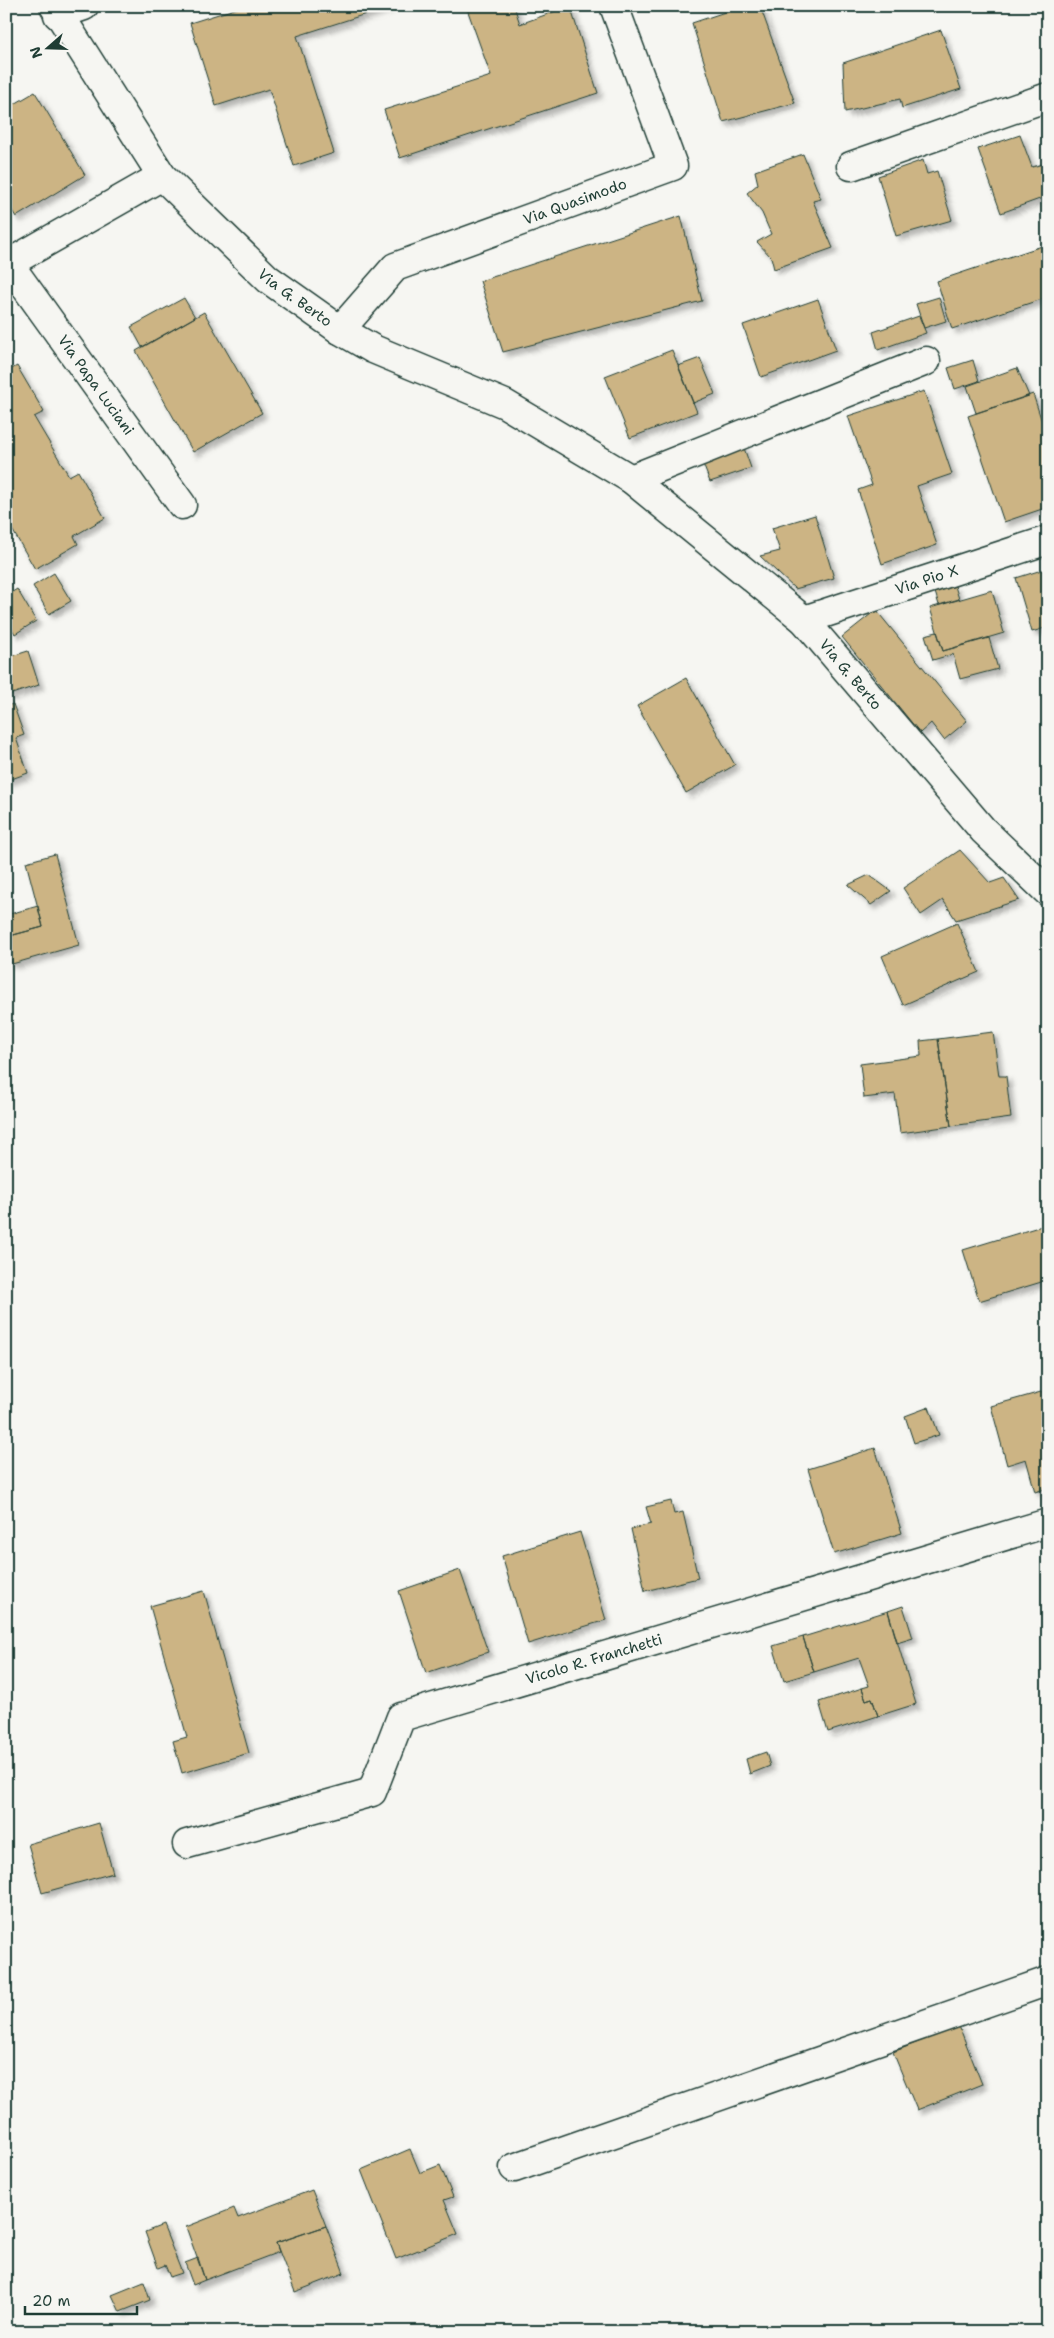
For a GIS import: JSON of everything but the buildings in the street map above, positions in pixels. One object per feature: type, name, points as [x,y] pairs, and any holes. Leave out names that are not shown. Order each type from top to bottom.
[{"type":"street","points":[[56,11],[84,6]]},
{"type":"street","name":"Via Quasimodo","points":[[340,330],[395,267],[673,166],[614,6]]},
{"type":"street","name":"Via G. Berto","points":[[56,11],[162,176],[268,279],[340,330],[373,350],[505,404],[631,479],[804,620],[983,830],[1048,892]]},
{"type":"street","points":[[851,166],[1048,97]]},
{"type":"street","name":"Via Papa Luciani","points":[[162,176],[7,265],[182,505]]},
{"type":"street","points":[[631,479],[926,362]]},
{"type":"street","name":"Via Pio X","points":[[804,620],[1048,540]]},
{"type":"street","name":"Vicolo R. Franchetti","points":[[188,1844],[372,1792],[401,1717],[1048,1523]]},
{"type":"street","points":[[514,2168],[1048,1981]]}]
